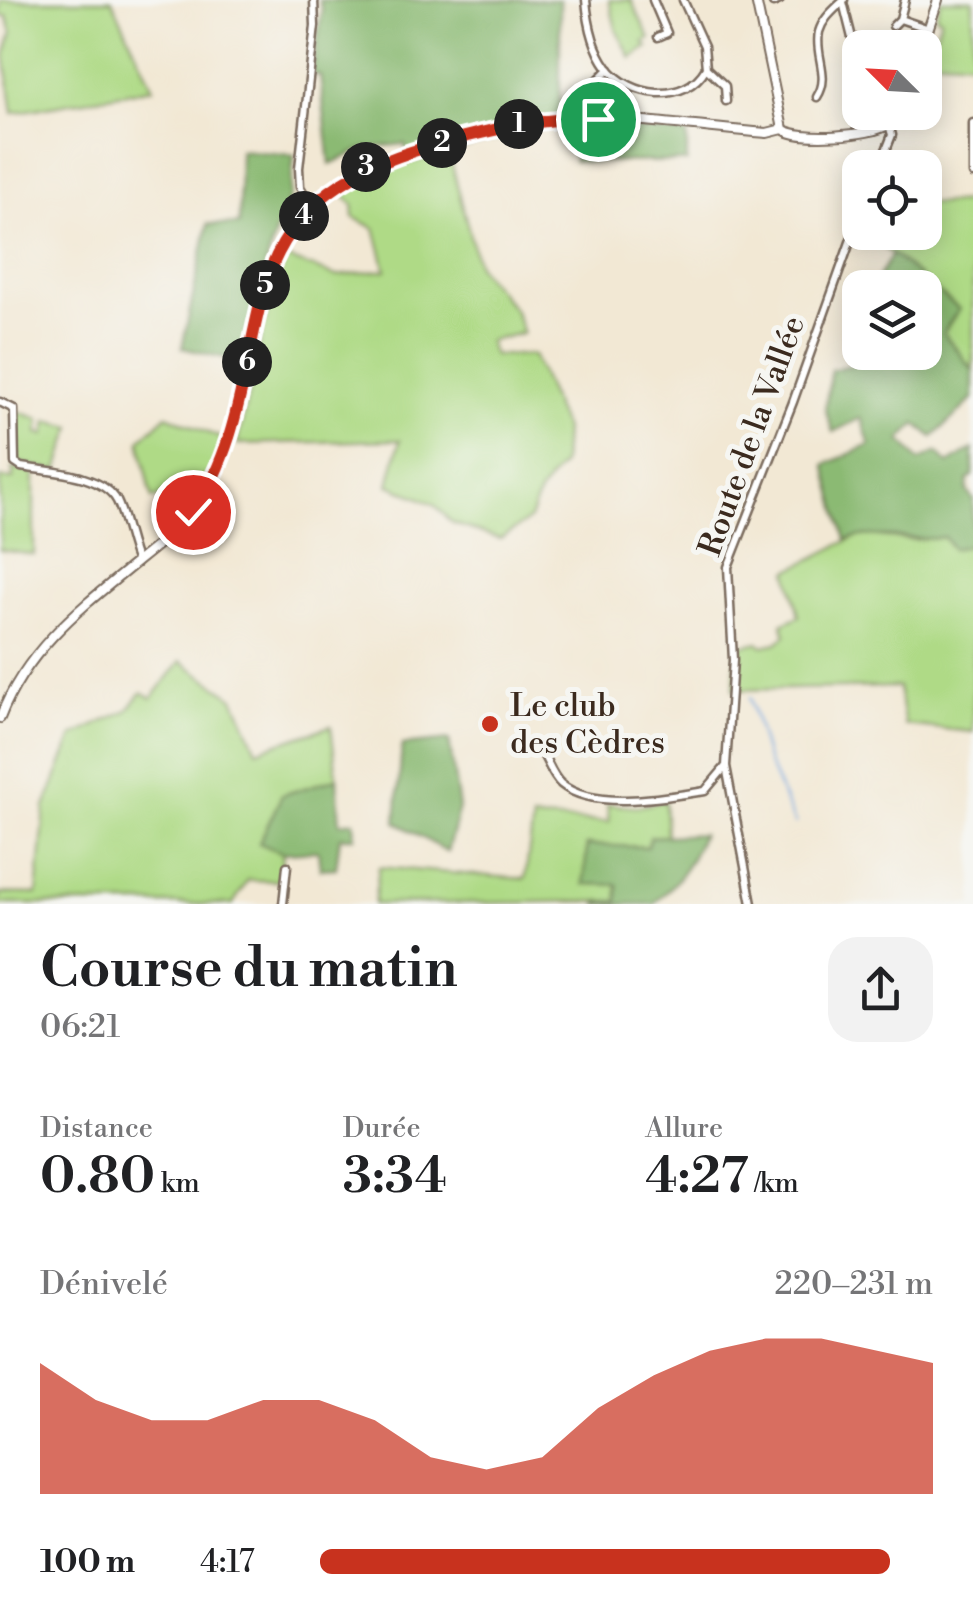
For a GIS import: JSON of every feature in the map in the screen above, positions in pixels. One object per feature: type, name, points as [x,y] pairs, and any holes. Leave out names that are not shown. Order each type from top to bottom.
[{"type":"street","points":[[312,206],[300,187],[299,168],[315,26],[314,0]]},
{"type":"street","points":[[586,0],[592,32],[609,70],[639,90],[664,93],[688,88],[706,68],[704,46],[683,0]]},
{"type":"street","points":[[653,0],[667,33],[658,37]]},
{"type":"street","points":[[756,0],[782,129],[790,135],[870,130]]},
{"type":"street","points":[[893,26],[900,18],[905,0]]},
{"type":"street","points":[[900,18],[928,29],[938,0]]},
{"type":"street","points":[[817,98],[824,84],[820,31],[828,14],[844,1],[850,30]]},
{"type":"street","points":[[706,68],[725,86],[726,101]]},
{"type":"street","points":[[585,93],[609,70]]},
{"type":"street","points":[[0,716],[42,644],[193,512],[218,472],[230,438],[270,271],[293,229],[338,184],[385,159],[527,122],[571,118],[767,133],[782,129]]},
{"type":"street","points":[[973,123],[973,174]]},
{"type":"street","name":"Route de la Vallée","points":[[752,904],[726,766],[733,660],[728,567],[799,386],[846,250]]},
{"type":"street","points":[[0,402],[14,409],[15,463],[86,479],[104,488],[116,500],[137,562]]},
{"type":"street","points":[[544,756],[567,788],[635,802],[705,791],[726,766]]},
{"type":"street","points":[[284,904],[287,866]]},
{"type":"green space","points":[[0,0],[112,0],[153,88],[13,113],[5,55],[12,33],[7,16],[0,17]]},
{"type":"green space","points":[[319,0],[560,0],[560,123],[409,162],[405,144],[366,148],[330,164],[320,76],[312,74],[322,10]]},
{"type":"green space","points":[[609,0],[631,0],[650,39],[644,42],[648,47],[631,58],[616,29]]},
{"type":"green space","points":[[941,0],[973,0],[973,62],[942,60],[942,30],[937,30],[941,18],[936,16]]},
{"type":"green space","points":[[575,124],[687,134],[687,162],[574,161]]},
{"type":"green space","points":[[240,150],[294,155],[290,197],[279,220],[239,361],[182,348],[208,224],[239,225]]},
{"type":"green space","points":[[449,153],[478,267],[514,309],[523,333],[488,341],[493,355],[533,355],[564,429],[562,464],[540,491],[530,519],[500,539],[452,523],[434,504],[389,485],[400,440],[237,444],[271,293],[286,258],[336,276],[386,270],[375,228],[354,218],[353,204],[340,192],[391,166]]},
{"type":"green space","points":[[973,202],[973,370],[943,333],[958,309],[942,296],[942,270],[911,270],[887,250],[942,250],[942,203]]},
{"type":"green space","points":[[892,254],[911,270],[883,270]]},
{"type":"green space","points":[[942,295],[959,309],[943,333],[973,370],[973,399],[933,437],[916,424],[901,440],[919,461],[937,452],[948,464],[973,449],[973,476],[968,480],[967,491],[973,500],[973,544],[953,549],[944,537],[869,535],[846,540],[825,465],[870,445],[861,418],[833,432],[825,409],[831,370],[942,370]]},
{"type":"green space","points":[[16,411],[40,419],[38,433],[45,435],[48,421],[72,427],[58,471],[18,463]]},
{"type":"green space","points":[[167,415],[223,439],[218,459],[193,500],[186,488],[152,499],[140,440]]},
{"type":"green space","points":[[13,468],[34,473],[34,555],[0,550],[0,478],[13,479]]},
{"type":"green space","points":[[861,534],[913,540],[944,537],[953,549],[973,544],[973,732],[905,725],[898,687],[734,690],[736,647],[777,643],[786,635],[782,624],[799,616],[788,571]]},
{"type":"green space","points":[[181,661],[234,698],[257,750],[331,726],[337,778],[282,795],[260,842],[283,853],[279,881],[248,880],[233,904],[0,904],[0,893],[37,894],[45,807],[73,736],[128,710],[142,692],[152,698]]},
{"type":"green space","points":[[449,740],[459,808],[447,852],[396,822],[402,745]]},
{"type":"green space","points":[[337,778],[340,823],[354,821],[355,837],[340,837],[336,868],[320,869],[318,851],[283,853],[259,843],[282,795]]},
{"type":"green space","points":[[665,801],[667,836],[650,837],[648,847],[587,846],[618,885],[618,901],[374,904],[379,867],[525,879],[533,819],[609,822],[607,804],[636,807]]},
{"type":"green space","points":[[702,834],[682,872],[654,904],[598,904],[618,901],[618,885],[584,884],[587,845],[648,847],[650,837]]},
{"type":"waterway","points":[[750,698],[768,763],[795,823]]},
{"type":"place","name":"Le club des Cèdres","points":[[490,724]]},
{"type":"route","points":[[193,512],[227,450],[270,271],[293,229],[323,196],[360,170],[405,152],[527,122],[598,119]]}]
